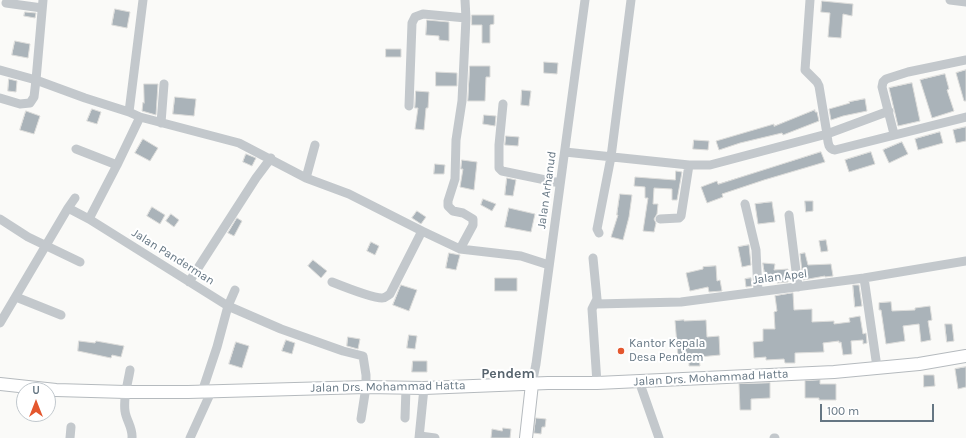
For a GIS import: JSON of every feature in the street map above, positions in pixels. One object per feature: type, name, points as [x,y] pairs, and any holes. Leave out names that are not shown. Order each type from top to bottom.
[{"type":"main road","name":"Jalan Drs. Mohammad Hatta","points":[[0,384],[56,390],[206,392],[366,387],[424,388],[639,382],[834,372],[919,364],[966,356]]},
{"type":"main road","points":[[526,438],[532,384]]},
{"type":"street","points":[[129,112],[143,0]]},
{"type":"street","points":[[460,249],[473,225],[473,219],[463,213],[453,211],[448,206],[448,201],[455,179],[456,140],[462,101],[466,18],[465,0]]},
{"type":"street","name":"Jalan Arhanud","points":[[532,384],[586,0]]},
{"type":"street","points":[[599,234],[597,229],[611,157],[631,0]]},
{"type":"street","points":[[810,0],[804,70],[817,82],[829,147],[835,150],[966,117]]},
{"type":"street","points":[[950,0],[966,2]]},
{"type":"street","points":[[0,98],[20,104],[30,103],[34,98],[42,4],[6,3]]},
{"type":"street","points":[[409,106],[412,23],[415,17],[423,14],[466,18]]},
{"type":"street","points":[[894,134],[882,87],[886,79],[908,72],[966,60]]},
{"type":"street","points":[[0,70],[36,80],[140,117],[239,142],[306,178],[349,194],[460,249],[521,256],[549,265]]},
{"type":"street","points":[[161,123],[164,84]]},
{"type":"street","points":[[503,104],[499,145],[499,168],[502,171],[560,183]]},
{"type":"street","points":[[565,152],[689,165],[718,164],[827,134],[888,112]]},
{"type":"street","points":[[89,219],[140,117]]},
{"type":"street","points":[[306,178],[315,145]]},
{"type":"street","points":[[76,150],[117,165]]},
{"type":"street","points":[[189,282],[256,178],[271,158]]},
{"type":"street","points":[[660,219],[679,218],[681,216],[689,165]]},
{"type":"street","points":[[0,323],[75,198]]},
{"type":"street","points":[[745,204],[756,250],[758,292]]},
{"type":"street","name":"Jalan Panderman","points":[[68,208],[89,219],[228,306],[280,329],[343,351],[363,356],[366,387]]},
{"type":"street","points":[[788,214],[798,286]]},
{"type":"street","points":[[0,219],[28,237],[80,262]]},
{"type":"street","points":[[332,282],[374,296],[386,298],[390,294],[422,231]]},
{"type":"street","points":[[593,258],[597,299],[596,304],[592,309],[597,383]]},
{"type":"street","name":"Jalan Apel","points":[[596,304],[681,302],[864,278],[966,261]]},
{"type":"street","points":[[864,278],[877,367]]},
{"type":"street","points":[[190,438],[206,392],[228,306],[235,290]]},
{"type":"street","points":[[16,297],[61,315]]},
{"type":"street","points":[[130,370],[126,392],[125,411],[132,433],[132,438]]},
{"type":"street","points":[[639,382],[659,438]]},
{"type":"street","points":[[361,419],[366,387]]},
{"type":"street","points":[[405,418],[406,388]]},
{"type":"street","points":[[424,388],[419,437],[435,438]]},
{"type":"street","points":[[70,438],[71,427]]},
{"type":"building","points":[[822,1],[853,4],[852,16],[843,14],[841,38],[828,37],[830,13],[821,12]]},
{"type":"building","points":[[115,9],[130,12],[127,28],[112,25]]},
{"type":"building","points":[[25,12],[36,13],[35,18],[24,16]]},
{"type":"building","points":[[472,15],[494,15],[494,24],[490,25],[490,43],[482,43],[482,25],[472,25]]},
{"type":"building","points":[[427,20],[449,22],[449,41],[439,40],[439,36],[426,35]]},
{"type":"building","points":[[15,41],[30,44],[28,58],[12,55]]},
{"type":"building","points":[[386,49],[401,49],[401,57],[386,57]]},
{"type":"building","points":[[544,62],[558,63],[557,74],[544,73]]},
{"type":"building","points":[[470,66],[490,66],[490,77],[486,77],[485,101],[468,101]]},
{"type":"building","points":[[966,70],[966,101],[964,101],[956,73]]},
{"type":"building","points":[[436,72],[457,73],[457,86],[436,86]]},
{"type":"building","points":[[945,74],[949,89],[947,90],[954,111],[932,118],[920,80]]},
{"type":"building","points":[[9,79],[17,81],[16,92],[8,91]]},
{"type":"building","points":[[912,83],[920,121],[898,126],[889,88]]},
{"type":"building","points":[[144,84],[158,84],[156,115],[142,111],[143,102],[144,103]]},
{"type":"building","points":[[522,90],[531,91],[529,106],[521,105]]},
{"type":"building","points":[[416,91],[429,92],[424,130],[415,129],[418,108],[415,108]]},
{"type":"building","points":[[175,97],[196,99],[194,116],[173,114]]},
{"type":"building","points":[[865,99],[867,111],[831,120],[829,109],[850,103],[849,102]]},
{"type":"building","points":[[92,109],[101,112],[97,124],[87,121]]},
{"type":"building","points":[[815,110],[819,121],[783,135],[782,133],[740,143],[719,150],[716,141],[774,124],[774,126]]},
{"type":"building","points":[[26,111],[40,116],[34,134],[20,130]]},
{"type":"building","points":[[484,115],[496,116],[495,126],[483,124]]},
{"type":"building","points":[[966,127],[966,141],[956,143],[953,130]]},
{"type":"building","points":[[940,132],[943,143],[918,150],[915,139]]},
{"type":"building","points":[[506,136],[519,137],[518,146],[505,145]]},
{"type":"building","points":[[143,139],[158,148],[150,161],[135,153]]},
{"type":"building","points":[[694,140],[709,141],[708,150],[693,149]]},
{"type":"building","points":[[902,142],[908,154],[889,163],[883,150]]},
{"type":"building","points":[[821,152],[825,162],[722,194],[723,197],[707,203],[701,187],[717,181],[718,184]]},
{"type":"building","points":[[871,152],[875,164],[849,172],[845,160]]},
{"type":"building","points":[[246,154],[256,158],[252,166],[243,162]]},
{"type":"building","points":[[462,160],[477,162],[474,190],[460,187],[463,169],[461,169]]},
{"type":"building","points":[[435,164],[445,165],[444,174],[434,174]]},
{"type":"building","points":[[676,171],[682,172],[677,200],[672,200],[672,189],[654,188],[653,204],[658,204],[657,214],[654,219],[656,223],[654,232],[643,231],[648,198],[645,198],[645,187],[634,186],[635,177],[675,180]]},
{"type":"building","points":[[507,178],[516,180],[513,196],[505,195]]},
{"type":"building","points":[[620,194],[632,195],[629,217],[623,240],[611,237],[618,215]]},
{"type":"building","points":[[483,199],[496,204],[492,211],[481,205]]},
{"type":"building","points":[[805,201],[813,201],[813,211],[806,212]]},
{"type":"building","points":[[772,202],[775,222],[758,224],[755,204]]},
{"type":"building","points":[[152,207],[165,215],[160,224],[147,216]]},
{"type":"building","points":[[509,208],[535,214],[531,232],[505,227]]},
{"type":"building","points":[[417,211],[426,217],[421,224],[412,218]]},
{"type":"building","points":[[171,214],[179,220],[174,227],[166,221]]},
{"type":"building","points":[[237,218],[242,221],[234,236],[228,233]]},
{"type":"building","points":[[826,240],[828,251],[821,252],[819,241]]},
{"type":"building","points":[[371,242],[379,246],[375,255],[367,251]]},
{"type":"building","points":[[749,245],[751,265],[742,267],[738,247]]},
{"type":"building","points":[[449,253],[460,255],[456,270],[446,268]]},
{"type":"building","points":[[805,253],[808,265],[831,264],[833,276],[803,280],[800,254]]},
{"type":"building","points":[[313,260],[327,271],[321,278],[308,266]]},
{"type":"building","points":[[763,263],[775,264],[774,270],[788,269],[788,282],[777,283],[777,276],[765,275]]},
{"type":"building","points":[[716,266],[717,281],[720,280],[722,291],[709,292],[708,287],[690,291],[686,273],[703,269],[703,267]]},
{"type":"building","points":[[495,278],[517,278],[517,291],[495,291]]},
{"type":"building","points":[[751,278],[752,286],[746,287],[745,279]]},
{"type":"building","points":[[401,285],[417,290],[409,311],[393,305]]},
{"type":"building","points":[[853,285],[859,285],[862,306],[855,307]]},
{"type":"building","points":[[793,293],[794,310],[812,309],[812,322],[834,321],[834,324],[850,322],[849,318],[860,316],[863,334],[866,333],[867,343],[863,344],[863,340],[851,341],[852,354],[843,355],[841,342],[823,343],[824,352],[795,353],[795,363],[785,363],[784,359],[766,360],[766,357],[754,358],[753,342],[763,341],[763,329],[775,329],[774,312],[777,311],[775,296]]},
{"type":"building","points":[[891,302],[892,311],[915,310],[915,308],[930,306],[932,320],[928,321],[931,340],[921,342],[919,324],[903,326],[905,341],[886,344],[879,303]]},
{"type":"building","points":[[706,320],[707,337],[719,336],[720,355],[699,357],[700,366],[689,366],[689,357],[678,357],[675,321]]},
{"type":"building","points":[[945,324],[952,324],[954,341],[947,342]]},
{"type":"building","points":[[409,335],[417,336],[415,349],[407,348]]},
{"type":"building","points":[[348,337],[360,339],[358,349],[347,346]]},
{"type":"building","points":[[286,340],[295,343],[292,354],[282,351]]},
{"type":"building","points":[[79,341],[95,343],[96,341],[124,346],[121,357],[112,355],[111,358],[78,351]]},
{"type":"building","points":[[236,342],[249,346],[242,368],[229,364]]},
{"type":"building","points":[[413,361],[427,361],[427,372],[412,372]]},
{"type":"building","points":[[966,367],[966,387],[958,389],[955,369]]},
{"type":"building","points":[[924,375],[934,375],[935,386],[924,387]]},
{"type":"building","points":[[820,380],[820,384],[836,384],[836,400],[805,398],[805,381]]},
{"type":"building","points":[[770,383],[770,398],[751,399],[751,410],[740,410],[739,384]]},
{"type":"building","points":[[536,418],[546,419],[545,427],[542,427],[541,434],[534,433]]},
{"type":"building","points":[[503,428],[511,429],[510,438],[491,438],[492,429],[502,431]]},
{"type":"place","name":"Kantor Kepala Desa Pendem","points":[[621,351]]},
{"type":"district","name":"Pendem","points":[[508,374]]}]
